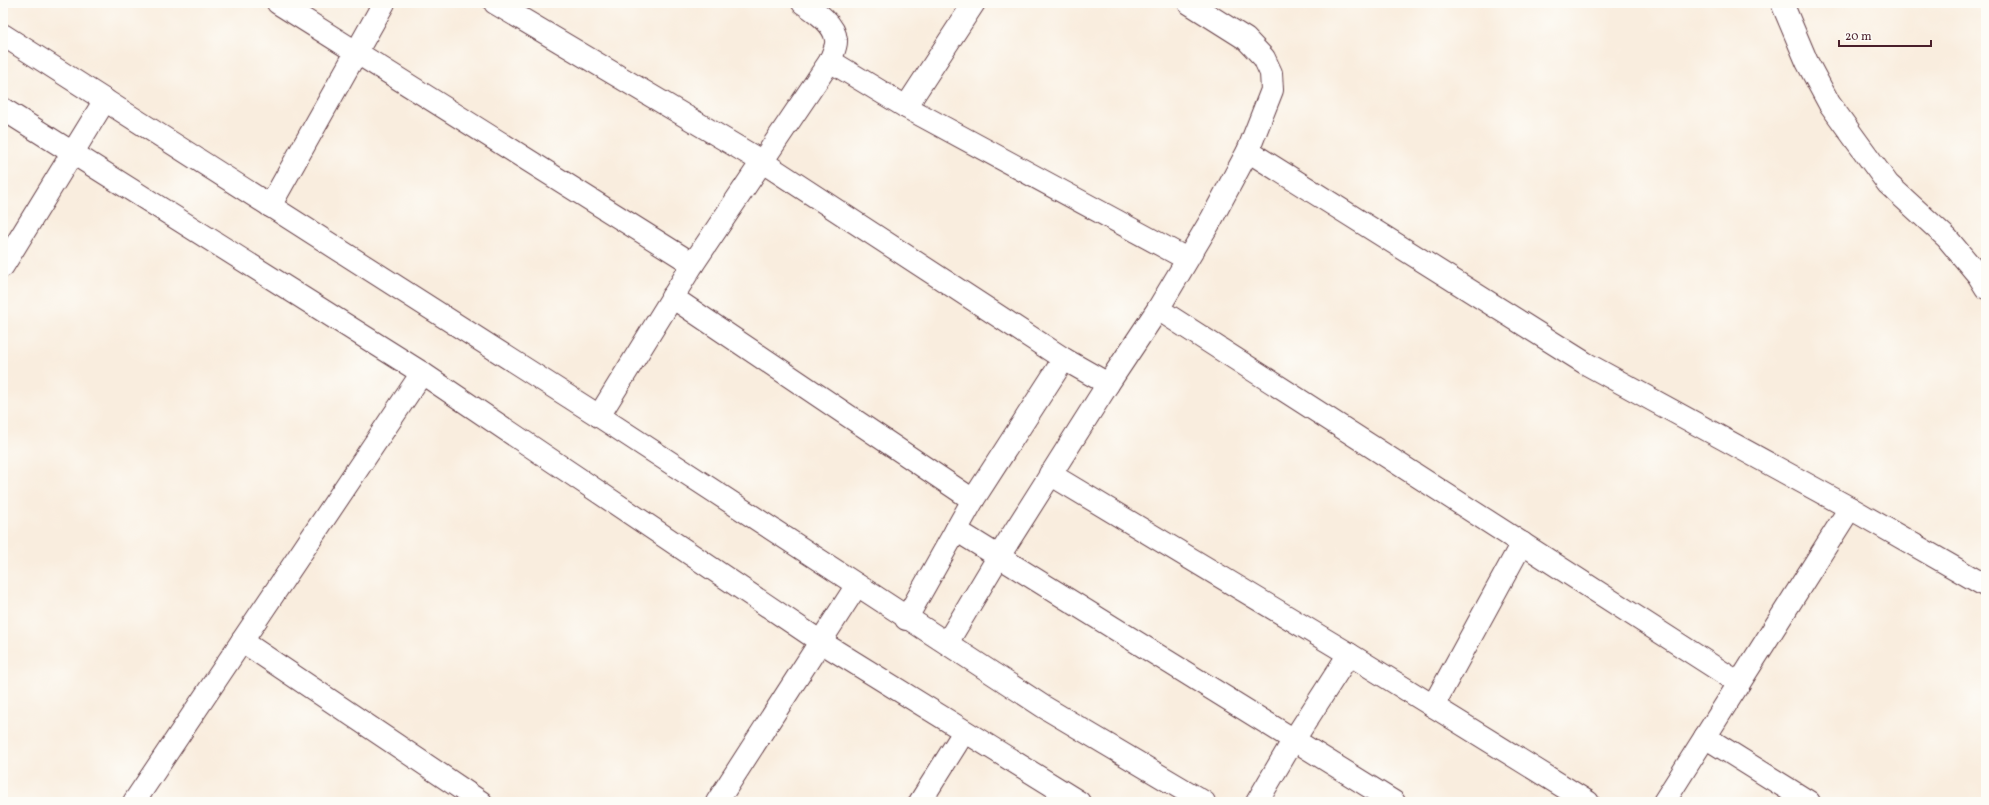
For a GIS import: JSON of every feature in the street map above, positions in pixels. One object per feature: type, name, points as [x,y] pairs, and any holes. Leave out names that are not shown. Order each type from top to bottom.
[{"type":"street","points":[[278,3],[693,264]]},
{"type":"street","points":[[270,206],[384,3]]},
{"type":"street","points":[[495,3],[761,161],[1064,359],[1108,384]]},
{"type":"street","points":[[599,416],[693,264],[761,161],[830,61],[836,40],[834,32],[819,15],[803,3]]},
{"type":"street","points":[[906,107],[974,3]]},
{"type":"street","points":[[947,643],[998,556],[1158,309],[1211,220],[1248,150],[1272,90],[1271,73],[1264,58],[1246,39],[1189,3]]},
{"type":"street","points":[[1782,3],[1811,69],[1829,103],[1888,184],[1947,238],[1978,275],[1986,288]]},
{"type":"street","points":[[3,35],[599,416],[857,585],[906,619],[947,643],[1044,707],[1204,802]]},
{"type":"street","points":[[830,61],[906,107],[1187,259]]},
{"type":"street","points":[[3,266],[105,100]]},
{"type":"street","points":[[3,109],[422,373],[821,642],[1079,802]]},
{"type":"street","points":[[1248,150],[1585,363],[1850,508],[1986,586]]},
{"type":"street","points":[[672,297],[973,500]]},
{"type":"street","points":[[1158,309],[1739,683]]},
{"type":"street","points":[[906,619],[973,500],[1064,359]]},
{"type":"street","points":[[134,802],[422,373]]},
{"type":"street","points":[[1050,474],[1349,654],[1588,802]]},
{"type":"street","points":[[1664,802],[1850,508]]},
{"type":"street","points":[[956,530],[1293,741],[1394,802]]},
{"type":"street","points":[[1433,706],[1522,543]]},
{"type":"street","points":[[717,802],[857,585]]},
{"type":"street","points":[[242,641],[481,802]]},
{"type":"street","points":[[1257,802],[1293,741],[1349,654]]},
{"type":"street","points":[[920,802],[964,732]]},
{"type":"street","points":[[1705,737],[1808,802]]}]
